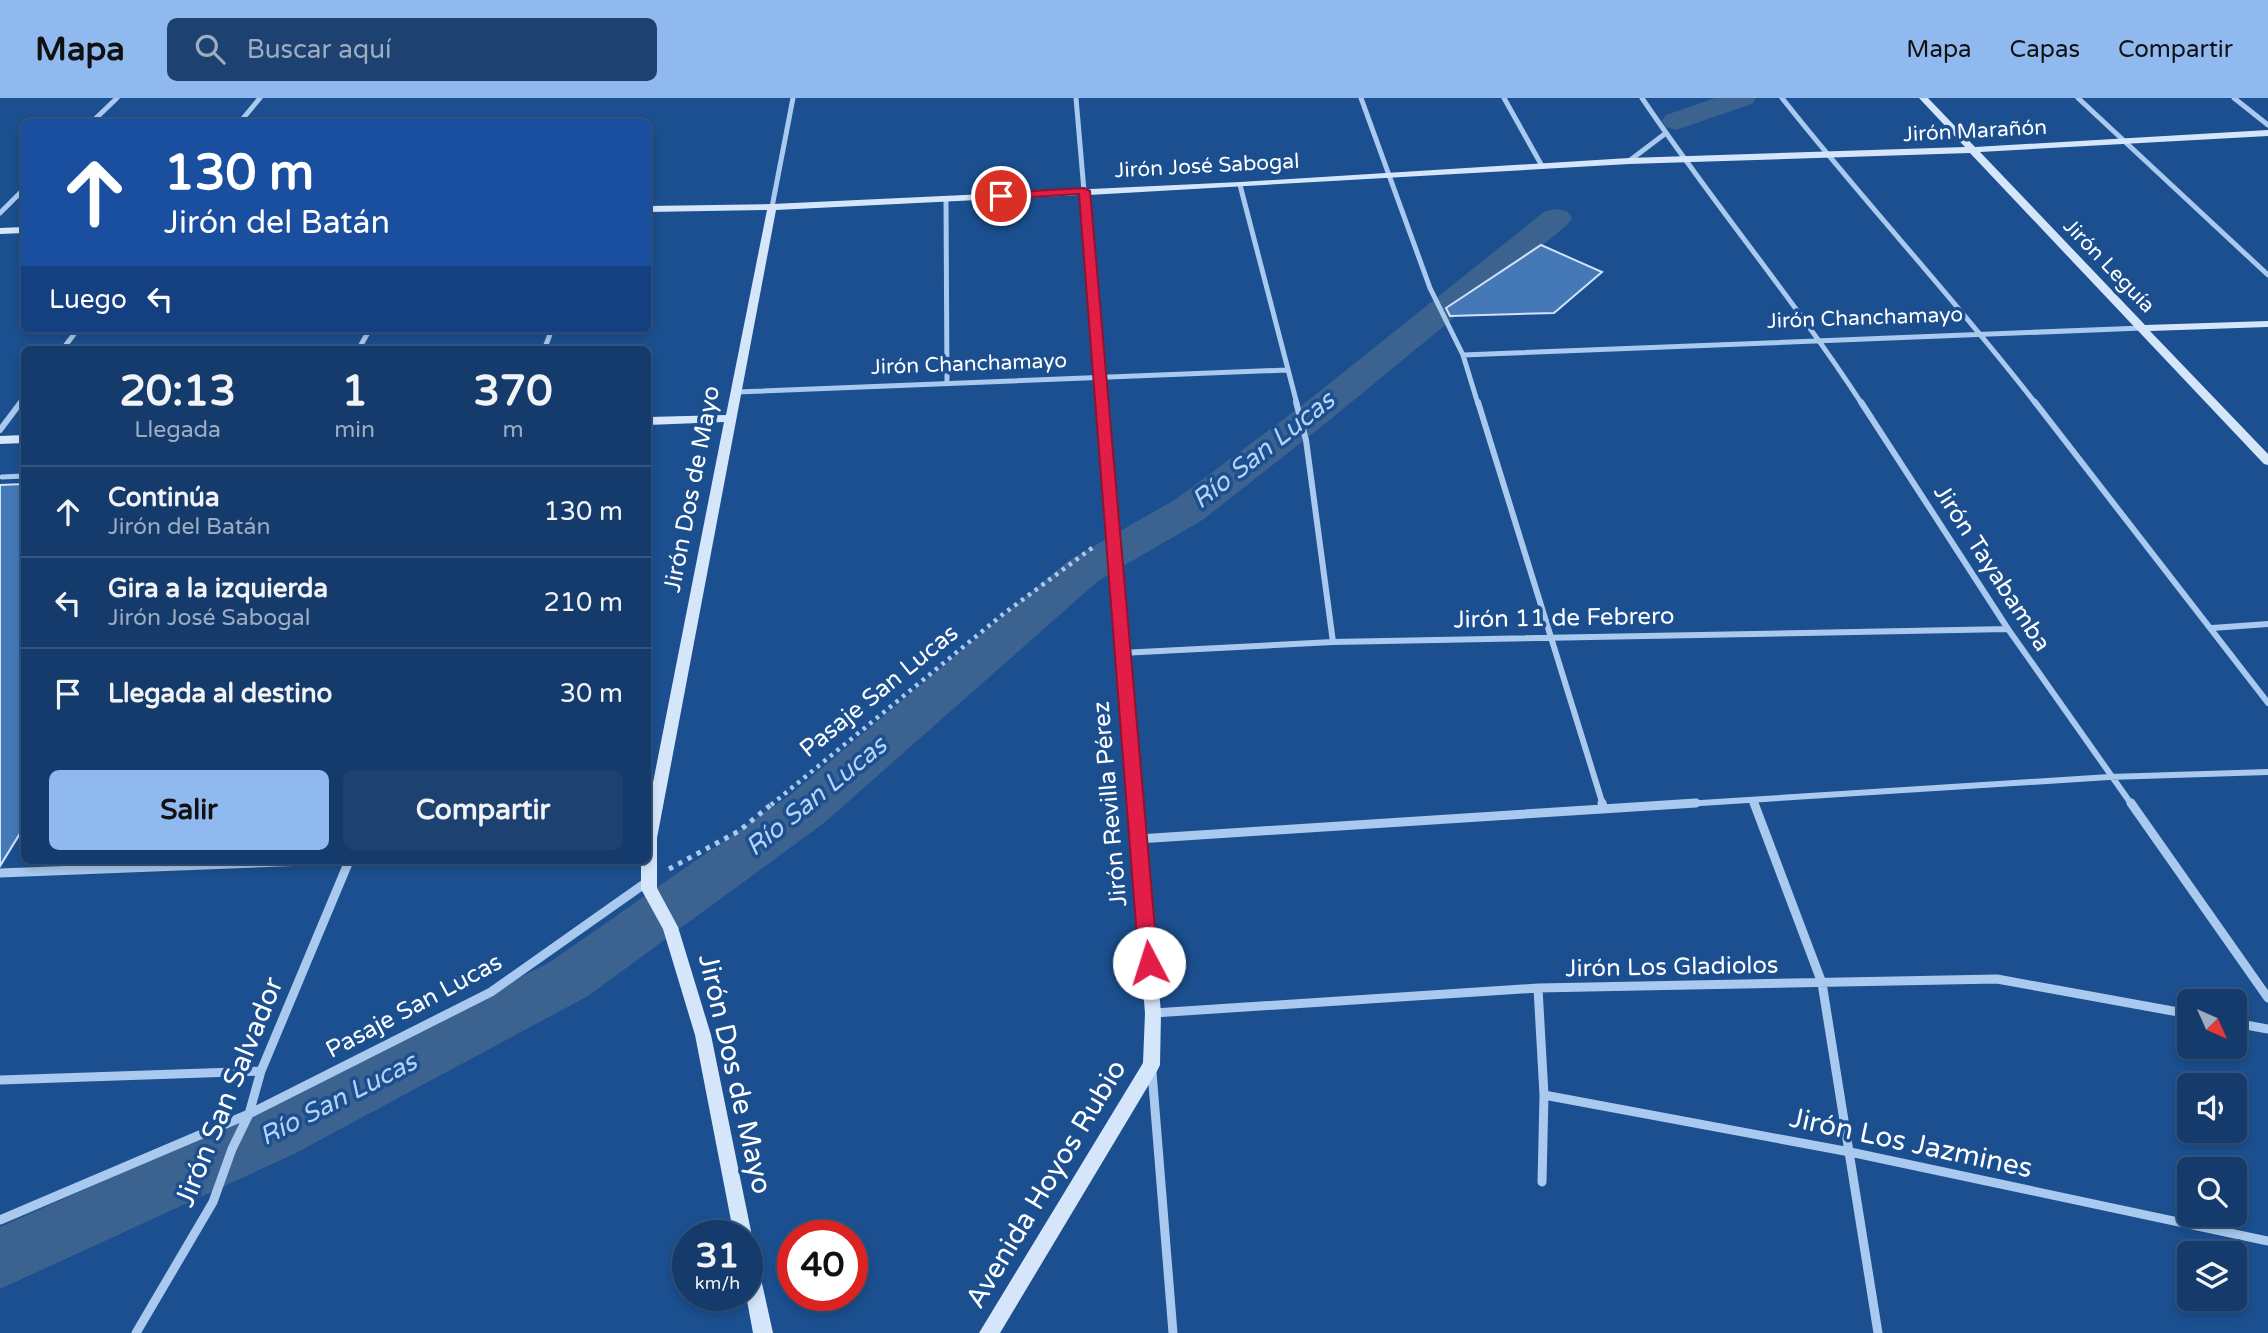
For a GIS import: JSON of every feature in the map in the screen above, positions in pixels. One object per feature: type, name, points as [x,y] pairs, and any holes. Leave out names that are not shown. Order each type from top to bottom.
[{"type":"street","points":[[95,119],[117,98]]},
{"type":"street","points":[[242,119],[260,98]]},
{"type":"street","name":"Jirón Dos de Mayo","points":[[651,823],[793,98]]},
{"type":"street","points":[[1076,98],[1084,191]]},
{"type":"street","points":[[1362,98],[1430,288],[1463,355],[1604,809]]},
{"type":"street","points":[[1504,98],[1542,166]]},
{"type":"street","name":"Jirón Tayabamba","points":[[1642,98],[1684,160],[1819,338],[2008,629],[2109,777],[2268,999]]},
{"type":"street","points":[[1782,98],[1827,155],[1982,334],[2268,703]]},
{"type":"street","name":"Jirón Leguía","points":[[1923,98],[2268,461]]},
{"type":"street","points":[[2078,98],[2268,275]]},
{"type":"street","points":[[2234,98],[2268,125]]},
{"type":"street","points":[[1629,161],[1666,133]]},
{"type":"street","name":"Jirón Marañón","points":[[1684,160],[1971,150],[2268,133]]},
{"type":"street","name":"Jirón José Sabogal","points":[[651,209],[772,207],[946,199],[1684,160]]},
{"type":"street","points":[[1240,185],[1287,370],[1298,400],[1306,440],[1333,642]]},
{"type":"street","name":"Jirón Revilla Pérez","points":[[1084,191],[1153,1013],[1151,1065],[1173,1333]]},
{"type":"street","points":[[0,213],[21,192]]},
{"type":"street","points":[[946,199],[947,384]]},
{"type":"street","points":[[0,232],[21,230]]},
{"type":"street","name":"Jirón Chanchamayo","points":[[1463,355],[1819,338],[2268,324]]},
{"type":"street","name":"Jirón Chanchamayo","points":[[736,393],[1287,370]]},
{"type":"street","points":[[0,430],[21,402]]},
{"type":"street","points":[[651,421],[731,418]]},
{"type":"street","points":[[0,440],[21,439]]},
{"type":"street","points":[[2212,628],[2268,624]]},
{"type":"street","name":"Jirón 11 de Febrero","points":[[1121,653],[1333,642],[2008,629]]},
{"type":"street","points":[[1138,839],[2109,777],[2268,772]]},
{"type":"street","points":[[1753,800],[1822,983],[1878,1333]]},
{"type":"street","points":[[0,873],[230,864]]},
{"type":"street","name":"Jirón San Salvador","points":[[136,1333],[213,1202],[232,1149],[249,1114],[261,1071],[348,864]]},
{"type":"street","name":"Jirón Dos de Mayo","points":[[648,864],[648,885],[670,927],[703,1035],[740,1220]]},
{"type":"street","name":"Pasaje San Lucas","points":[[0,1220],[249,1114],[491,992],[648,885]]},
{"type":"street","name":"Jirón Los Gladiolos","points":[[1153,1013],[1538,988],[1997,979],[2177,1012]]},
{"type":"street","points":[[1538,988],[1544,1095],[1542,1182]]},
{"type":"street","points":[[2247,1025],[2268,1029]]},
{"type":"street","name":"Avenida Hoyos Rubio","points":[[989,1333],[1151,1065]]},
{"type":"street","points":[[0,1080],[261,1071]]},
{"type":"street","name":"Jirón Los Jazmines","points":[[1544,1095],[1850,1152],[2268,1241]]},
{"type":"street","points":[[758,1311],[763,1333]]},
{"type":"lane","points":[[2,477],[21,476]]},
{"type":"path","name":"Pasaje San Lucas","points":[[648,885],[740,831],[1002,615],[1112,539]]},
{"type":"building","points":[[1541,245],[1602,272],[1554,313],[1450,316],[1446,308]]},
{"type":"building","points":[[21,484],[21,832],[0,866],[0,485]]},
{"type":"waterway","name":"Río San Lucas","points":[[1676,121],[1742,98]]},
{"type":"waterway","name":"Río San Lucas","points":[[0,1258],[274,1134],[569,979],[807,809],[1083,571],[1190,509],[1313,415],[1556,218]]},
{"type":"route","points":[[1001,196],[1084,191],[1093,269],[1111,535],[1149,963]]}]
